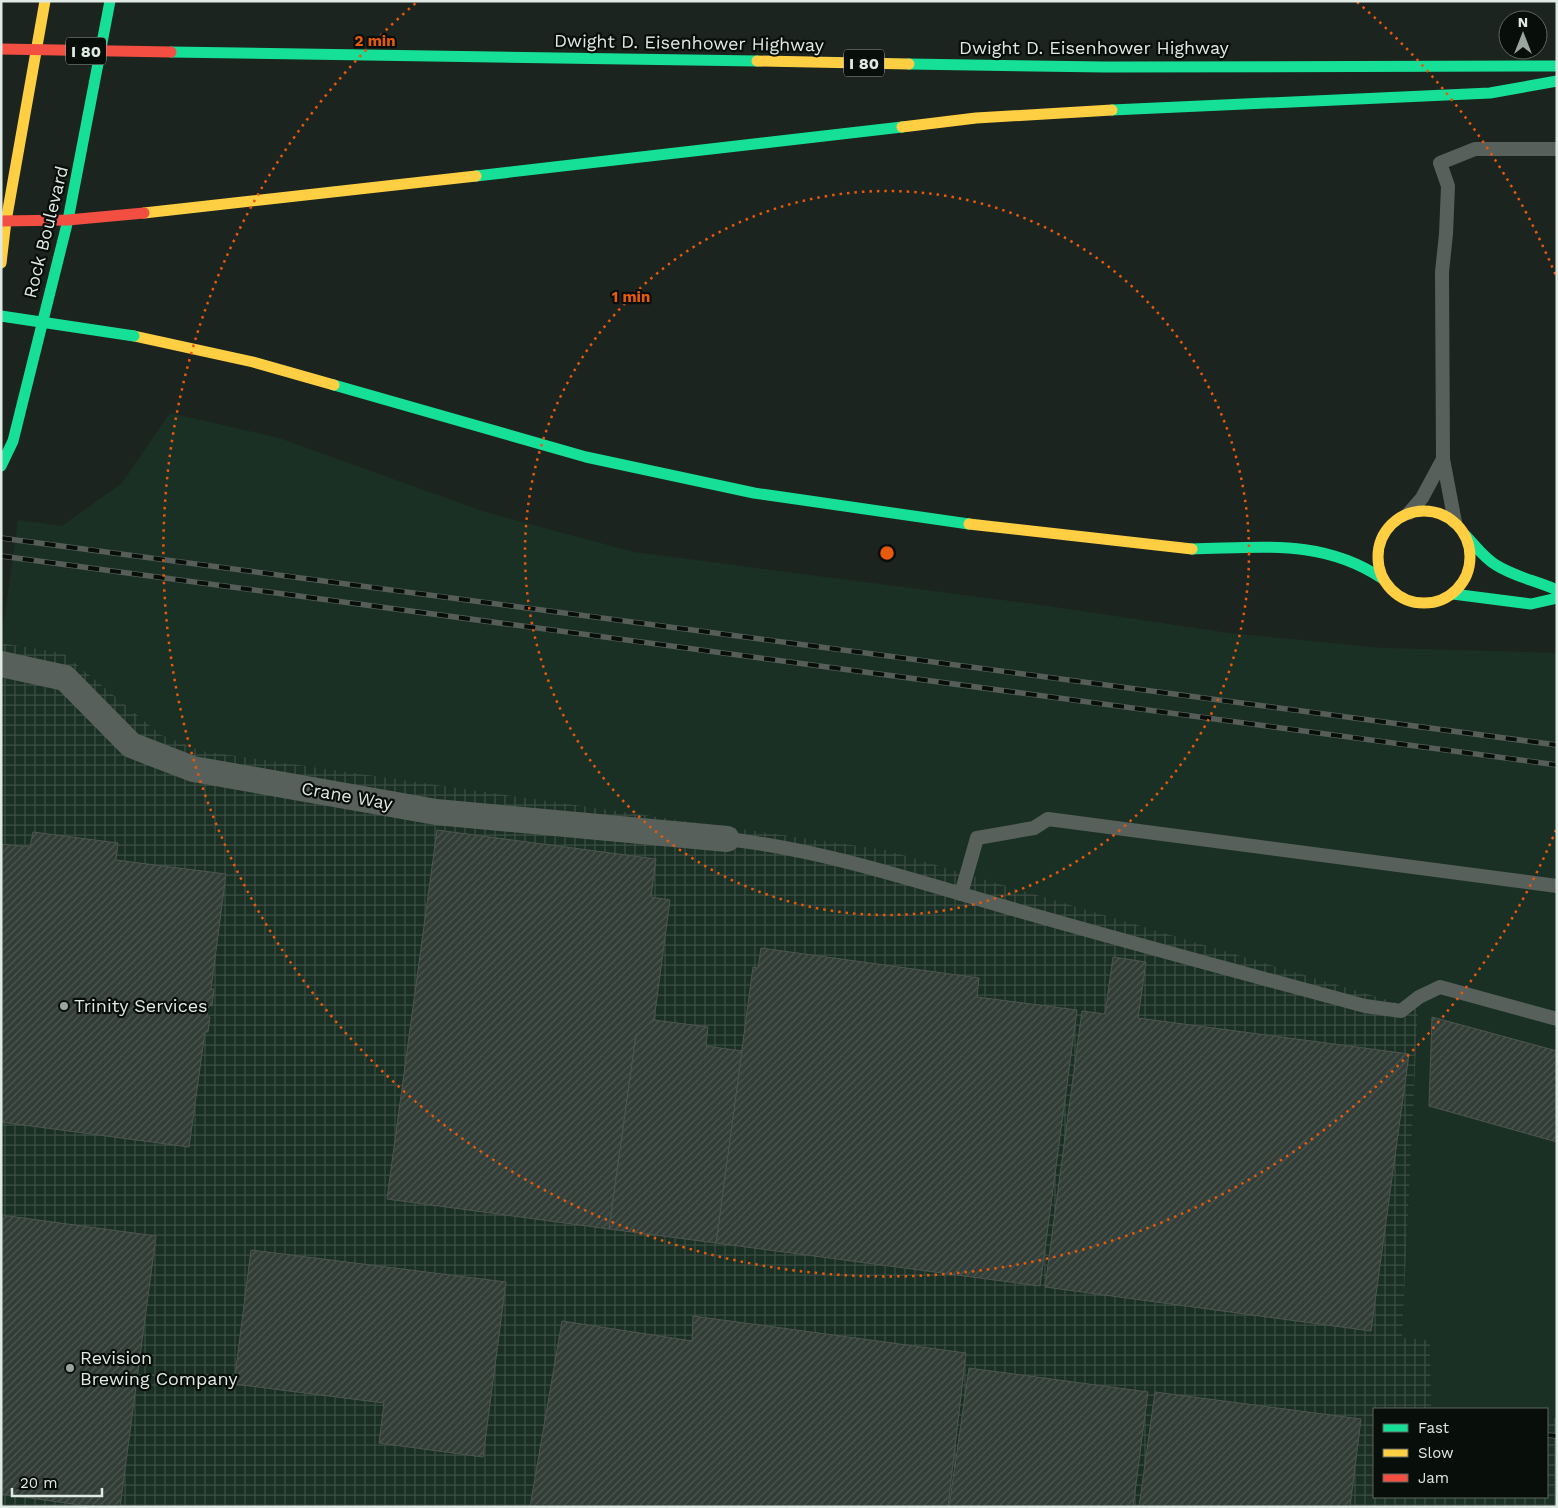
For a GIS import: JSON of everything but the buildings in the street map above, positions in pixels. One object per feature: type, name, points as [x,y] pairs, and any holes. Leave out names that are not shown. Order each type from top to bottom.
[{"type":"main road","name":"Rock Boulevard","points":[[1,263],[4,221],[45,1]]},
{"type":"main road","name":"Rock Boulevard","points":[[1,466],[13,441],[68,220],[110,1]]},
{"type":"main road","name":"Dwight D. Eisenhower Highway","points":[[1,49],[1105,67],[1557,66]]},
{"type":"main road","points":[[4,221],[68,220],[246,204],[976,118],[1207,105],[1490,93],[1557,81]]},
{"type":"main road","points":[[1,316],[134,336],[253,362],[586,457],[754,492],[928,519],[1183,549],[1296,548],[1340,556],[1365,567],[1383,580],[1393,592],[1407,601],[1423,604],[1439,601],[1453,594],[1464,582],[1470,566],[1470,550],[1465,535]]},
{"type":"main road","points":[[1383,580],[1378,564],[1378,548],[1384,533],[1395,521],[1409,513],[1425,511],[1441,514],[1455,522],[1465,535],[1494,564],[1514,576],[1535,580],[1557,590]]},
{"type":"main road","points":[[1453,594],[1531,604],[1557,598]]},
{"type":"street","name":"Crane Way","points":[[2,664],[65,678],[131,745],[193,768],[436,812],[727,839]]},
{"type":"lane","points":[[1455,522],[1443,459],[1442,272],[1448,186],[1440,163],[1475,149],[1557,149]]},
{"type":"lane","points":[[1409,513],[1422,498],[1443,459]]},
{"type":"lane","points":[[961,894],[977,838],[1034,828],[1048,819],[1557,886]]},
{"type":"lane","points":[[727,839],[764,843],[838,860],[1365,1006],[1401,1011],[1418,997],[1440,987],[1557,1019]]},
{"type":"shaded area","points":[[170,413],[279,438],[485,512],[634,552],[1048,606],[1229,633],[1384,648],[1557,653],[1557,1418],[1548,1418],[1548,1408],[1431,1408],[1430,1340],[1402,1339],[1418,1009],[886,850],[202,751],[161,735],[63,653],[1,643],[18,520],[62,526],[122,483]]},
{"type":"shaded area","points":[[1,643],[63,653],[161,735],[202,751],[886,850],[1418,1009],[1402,1338],[1430,1340],[1431,1408],[1373,1408],[1373,1498],[1548,1498],[1548,1418],[1557,1418],[1557,1507],[1,1507]]},
{"type":"railway","points":[[1,538],[1557,745]]},
{"type":"railway","points":[[1,556],[1557,765]]},
{"type":"railway","points":[[1548,1435],[1557,1436]]},
{"type":"traffic: fast","points":[[1,466],[13,441],[68,220],[110,1]]},
{"type":"traffic: fast","points":[[171,52],[757,61]]},
{"type":"traffic: fast","points":[[909,64],[1105,67],[1557,66]]},
{"type":"traffic: fast","points":[[1112,110],[1490,93],[1557,81]]},
{"type":"traffic: fast","points":[[476,176],[902,127]]},
{"type":"traffic: fast","points":[[1,316],[134,336]]},
{"type":"traffic: fast","points":[[334,385],[586,457],[754,493],[969,524]]},
{"type":"traffic: fast","points":[[1465,535],[1496,565],[1511,573],[1557,590]]},
{"type":"traffic: fast","points":[[1192,549],[1267,547],[1314,551],[1360,566],[1383,579]]},
{"type":"traffic: fast","points":[[1453,594],[1531,604],[1557,598]]},
{"type":"traffic: slow","points":[[1,263],[6,221],[45,1]]},
{"type":"traffic: slow","points":[[757,61],[909,64]]},
{"type":"traffic: slow","points":[[902,127],[976,118],[1112,110]]},
{"type":"traffic: slow","points":[[144,213],[476,176]]},
{"type":"traffic: slow","points":[[134,336],[253,362],[334,385]]},
{"type":"traffic: slow","points":[[1424,511],[1442,514],[1457,524],[1467,539],[1470,557],[1467,575],[1457,590],[1442,600],[1424,603],[1406,600],[1391,590],[1381,575],[1378,557],[1381,539],[1391,524],[1406,514],[1424,511]]},
{"type":"traffic: slow","points":[[969,524],[1192,549]]},
{"type":"traffic: jam","points":[[1,49],[171,52]]},
{"type":"traffic: jam","points":[[1,221],[68,220],[144,213]]},
{"type":"place","name":"Trinity Services","points":[[64,1006]]},
{"type":"place","name":"Revision Brewing Company","points":[[70,1368]]}]
